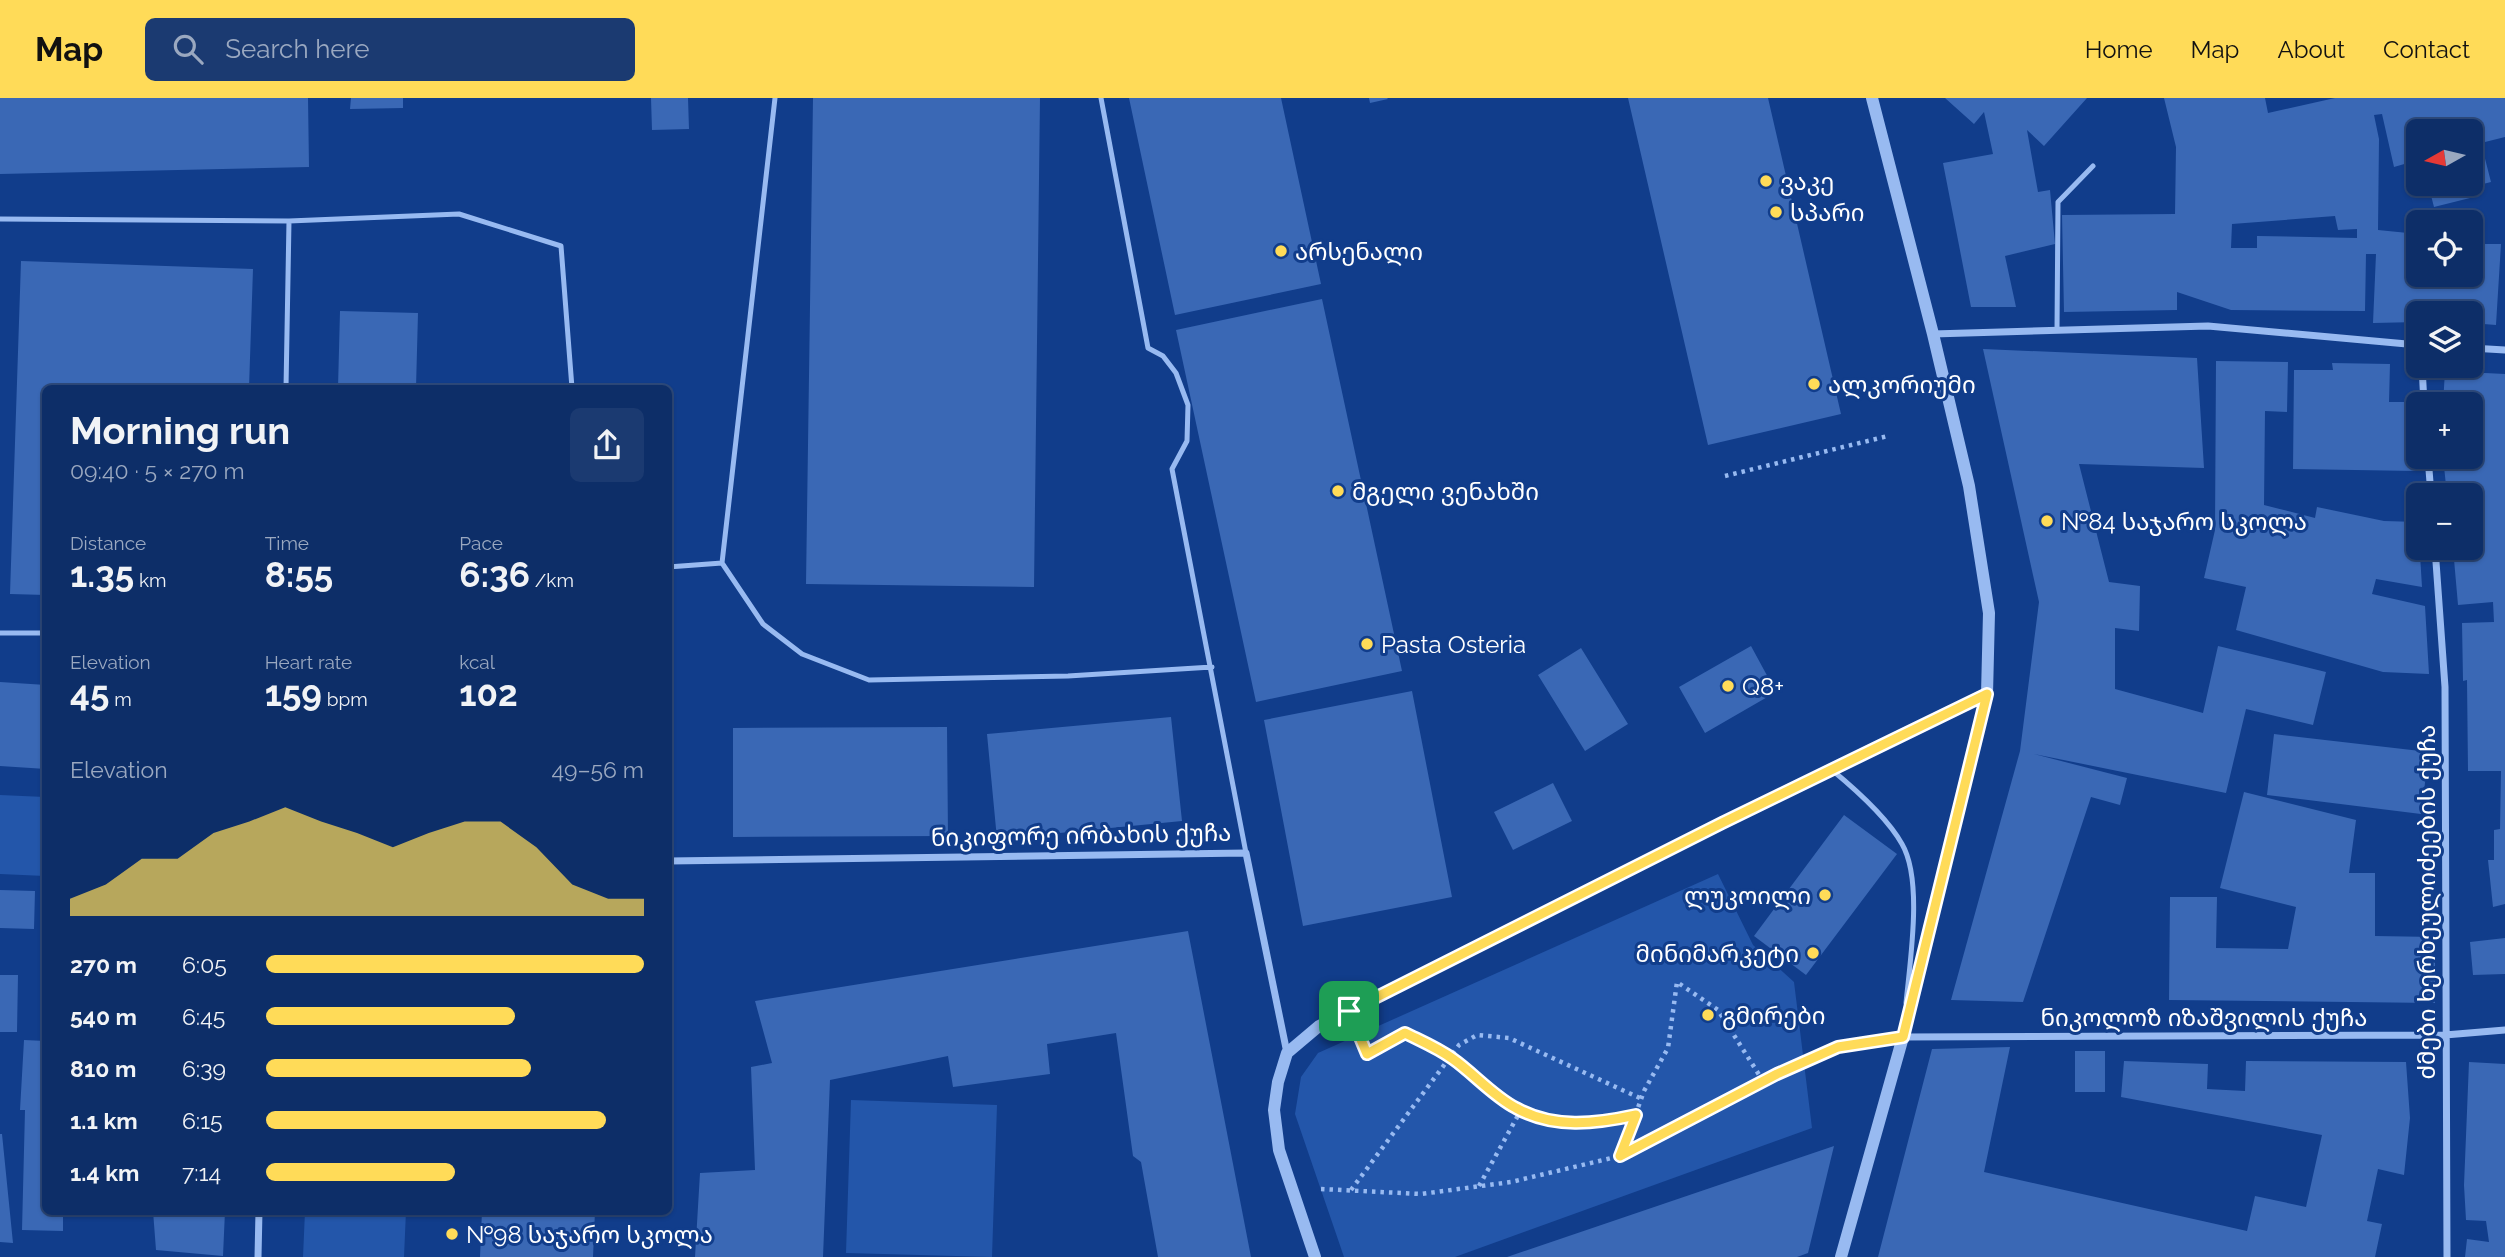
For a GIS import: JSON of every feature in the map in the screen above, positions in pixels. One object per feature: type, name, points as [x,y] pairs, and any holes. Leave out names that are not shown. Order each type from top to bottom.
[{"type":"street","points":[[1841,1257],[1903,1037],[1987,694],[1989,613],[1969,486],[1872,98]]},
{"type":"street","points":[[1933,334],[2208,326],[2406,344]]},
{"type":"street","points":[[2483,349],[2505,350]]},
{"type":"street","name":"ძმები ხერხეულიძეების ქუჩა","points":[[2436,560],[2445,687],[2447,1257]]},
{"type":"street","points":[[1287,1053],[1318,1026],[1987,694]]},
{"type":"street","name":"ნიკიფორე ირბახის ქუჩა","points":[[672,861],[1246,853],[1287,1053],[1278,1082],[1274,1111],[1279,1150],[1315,1257]]},
{"type":"street","name":"ნიკოლოზ იზაშვილის ქუჩა","points":[[1903,1037],[2445,1035],[2505,1030]]},
{"type":"street","points":[[258,1257],[260,1215]]},
{"type":"lane","points":[[775,98],[722,564],[763,624],[802,654],[869,680],[1068,676],[1212,667]]},
{"type":"lane","points":[[1101,98],[1149,348],[1163,356],[1176,373],[1188,405],[1187,441],[1172,469],[1246,853]]},
{"type":"lane","points":[[2057,330],[2058,202],[2093,166]]},
{"type":"lane","points":[[0,219],[289,221],[459,214],[561,246],[572,385]]},
{"type":"lane","points":[[286,385],[289,221]]},
{"type":"lane","points":[[672,567],[722,564]]},
{"type":"lane","points":[[0,633],[42,633]]},
{"type":"lane","points":[[1832,770],[1853,788],[1903,845],[1912,878],[1913,935],[1903,1037]]},
{"type":"path","points":[[1725,476],[1888,436]]},
{"type":"path","points":[[1620,1156],[1642,1099],[1668,1048],[1676,982],[1718,1010],[1763,1081]]},
{"type":"path","points":[[1349,1011],[1367,1054],[1405,1033],[1450,1057],[1521,1110],[1551,1121],[1597,1123],[1636,1115]]},
{"type":"path","points":[[1351,1190],[1459,1045],[1477,1035],[1509,1038],[1642,1099]]},
{"type":"path","points":[[1292,1187],[1420,1194],[1511,1182],[1620,1156],[1763,1081],[1838,1047],[1903,1037]]},
{"type":"path","points":[[1479,1186],[1521,1110]]},
{"type":"shaded area","points":[[0,795],[42,797],[42,876],[0,874]]},
{"type":"shaded area","points":[[1718,874],[1753,945],[1794,982],[1812,1128],[1455,1257],[1344,1257],[1295,1114],[1301,1077],[1318,1053]]},
{"type":"shaded area","points":[[851,1100],[997,1105],[992,1257],[846,1253]]},
{"type":"shaded area","points":[[305,1215],[406,1215],[404,1257],[303,1257]]},
{"type":"building","points":[[0,98],[308,98],[309,167],[0,174]]},
{"type":"building","points":[[351,98],[403,98],[403,108],[350,109]]},
{"type":"building","points":[[651,98],[688,98],[689,129],[652,130]]},
{"type":"building","points":[[813,98],[1040,98],[1034,587],[806,584]]},
{"type":"building","points":[[1129,98],[1281,98],[1321,284],[1175,315]]},
{"type":"building","points":[[1369,98],[1387,98],[1388,99],[1370,103]]},
{"type":"building","points":[[1628,98],[1768,98],[1841,414],[1708,445]]},
{"type":"building","points":[[1945,98],[2087,98],[2044,146],[2027,130],[2038,192],[2050,190],[2055,244],[2005,256],[2016,307],[1971,307],[1943,163],[1993,154],[1984,112],[1974,124]]},
{"type":"building","points":[[2164,98],[2265,98],[2268,113],[2335,98],[2505,98],[2505,137],[2483,142],[2483,119],[2406,119],[2406,164],[2394,167],[2382,114],[2374,115],[2379,139],[2378,230],[2406,233],[2406,287],[2483,287],[2483,244],[2501,244],[2496,325],[2483,324],[2483,301],[2406,301],[2406,322],[2373,323],[2376,254],[2366,254],[2365,311],[2231,310],[2177,292],[2177,310],[2064,312],[2062,215],[2175,214],[2176,147]],"holes":[[[2335,216],[2338,230],[2357,229],[2357,238],[2257,236],[2257,248],[2231,248],[2232,224]]]},
{"type":"building","points":[[2483,151],[2491,182],[2483,184]]},
{"type":"building","points":[[2431,196],[2474,197],[2434,207]]},
{"type":"building","points":[[21,261],[253,269],[249,385],[42,385],[42,595],[10,594]]},
{"type":"building","points":[[1322,299],[1402,671],[1256,702],[1176,330]]},
{"type":"building","points":[[340,311],[418,313],[416,385],[338,385]]},
{"type":"building","points":[[1983,349],[2197,358],[2204,468],[2079,464],[2109,582],[2140,586],[2139,631],[2115,628],[2115,689],[2203,713],[2218,646],[2326,672],[2313,725],[2246,709],[2226,793],[2034,754],[2127,778],[2120,805],[2091,797],[2023,1002],[1951,1000],[2020,751],[2039,602]]},
{"type":"building","points":[[2216,361],[2288,362],[2287,412],[2265,411],[2264,505],[2315,518],[2317,507],[2384,521],[2406,522],[2406,560],[2420,560],[2422,587],[2376,579],[2372,594],[2425,606],[2429,674],[2383,672],[2236,630],[2246,587],[2204,578],[2215,530]]},
{"type":"building","points":[[2332,363],[2390,364],[2389,402],[2406,402],[2406,469],[2416,471],[2293,469],[2294,370],[2333,370]]},
{"type":"building","points":[[2483,373],[2505,374],[2505,904],[2493,907],[2488,860],[2494,860],[2494,830],[2500,829],[2501,771],[2468,771],[2467,680],[2463,681],[2462,623],[2494,622],[2493,602],[2458,605],[2454,560],[2483,560],[2483,483],[2446,483],[2444,469],[2483,469],[2483,392],[2444,392],[2445,378],[2483,378]]},
{"type":"building","points":[[1751,646],[1776,692],[1705,733],[1679,687]]},
{"type":"building","points":[[1581,648],[1628,724],[1585,751],[1538,675]]},
{"type":"building","points":[[0,682],[42,685],[42,769],[0,766]]},
{"type":"building","points":[[1412,691],[1452,897],[1303,926],[1264,720]]},
{"type":"building","points":[[1171,717],[1182,821],[997,839],[987,734]]},
{"type":"building","points":[[947,727],[948,836],[733,837],[733,728]]},
{"type":"building","points":[[2274,734],[2429,752],[2421,814],[2267,795]]},
{"type":"building","points":[[1553,783],[1572,821],[1513,850],[1494,812]]},
{"type":"building","points":[[2244,792],[2356,820],[2349,873],[2375,873],[2375,936],[2435,937],[2435,1003],[2169,1000],[2170,897],[2217,897],[2216,948],[2288,949],[2296,907],[2220,888]]},
{"type":"building","name":"ლუკოილი","points":[[1844,815],[1897,854],[1806,975],[1754,936]]},
{"type":"building","points":[[0,890],[35,891],[34,929],[0,928]]},
{"type":"building","points":[[1188,931],[1251,1257],[1158,1257],[1141,1162],[1133,1156],[1116,1033],[1047,1044],[1050,1074],[953,1087],[948,1056],[830,1080],[823,1257],[695,1257],[700,1173],[755,1170],[751,1067],[772,1063],[755,1001]]},
{"type":"building","points":[[2505,938],[2505,974],[2473,975],[2470,942]]},
{"type":"building","points":[[0,975],[18,975],[17,1032],[0,1032]]},
{"type":"building","points":[[24,1040],[42,1041],[42,1215],[63,1215],[63,1231],[22,1230],[25,1110],[20,1110]]},
{"type":"building","points":[[2010,1047],[1984,1172],[2247,1231],[2255,1196],[2306,1207],[2322,1135],[2121,1097],[2124,1061],[2208,1064],[2207,1089],[2245,1091],[2246,1061],[2406,1062],[2410,1118],[2404,1175],[2378,1169],[2367,1221],[2382,1224],[2375,1257],[1878,1257],[1932,1049]]},
{"type":"building","points":[[2075,1051],[2105,1051],[2105,1092],[2075,1092]]},
{"type":"building","points":[[2469,1062],[2505,1064],[2505,1257],[2465,1257],[2467,1239],[2489,1242],[2486,1221],[2466,1220],[2464,1185]]},
{"type":"building","points":[[2,1134],[13,1243],[0,1242]]},
{"type":"building","points":[[1834,1146],[1808,1253],[1797,1257],[1507,1257]]},
{"type":"building","points":[[153,1215],[225,1215],[223,1256],[156,1250]]},
{"type":"building","points":[[482,1215],[595,1215],[593,1257],[480,1257]]},
{"type":"place","name":"ვაკე","points":[[1766,181]]},
{"type":"place","name":"სპარი","points":[[1776,212]]},
{"type":"place","name":"არსენალი","points":[[1281,251]]},
{"type":"place","name":"ალკორიუმი","points":[[1814,384]]},
{"type":"place","name":"მგელი ვენახში","points":[[1338,491]]},
{"type":"place","name":"№84 საჯარო სკოლა","points":[[2047,521]]},
{"type":"place","name":"Pasta Osteria","points":[[1367,644]]},
{"type":"place","name":"Q8+","points":[[1728,686]]},
{"type":"place","name":"ლუკოილი","points":[[1825,895]]},
{"type":"place","name":"მინიმარკეტი","points":[[1813,953]]},
{"type":"place","name":"გმირები","points":[[1708,1015]]},
{"type":"place","name":"№98 საჯარო სკოლა","points":[[452,1234]]},
{"type":"route","points":[[1987,694],[1903,1037],[1838,1047],[1777,1074],[1620,1156],[1636,1115],[1597,1123],[1577,1123],[1551,1121],[1515,1108],[1450,1057],[1405,1033],[1367,1054],[1349,1011],[1722,823],[1987,694]]}]
